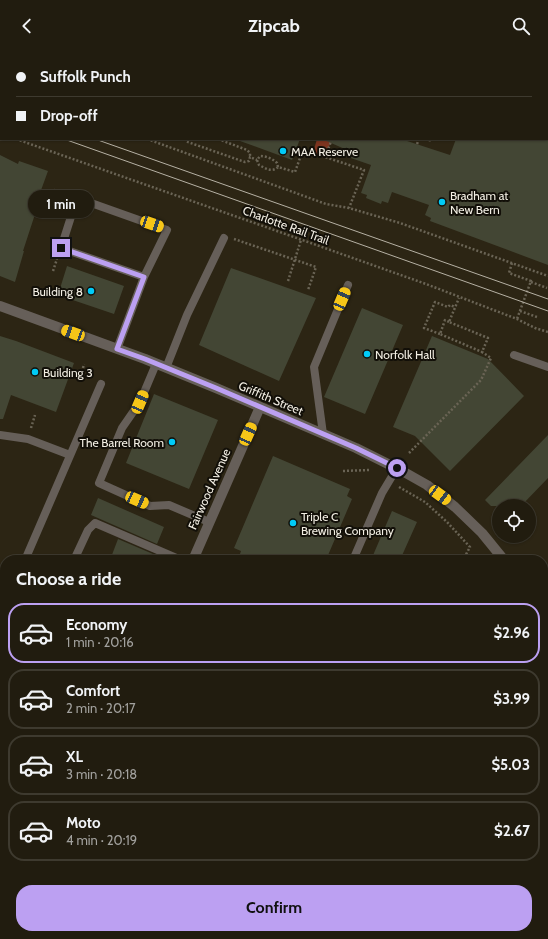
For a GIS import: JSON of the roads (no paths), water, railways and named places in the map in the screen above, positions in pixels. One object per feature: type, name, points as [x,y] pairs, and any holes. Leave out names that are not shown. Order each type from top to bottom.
[{"type":"street","name":"Griffith Street","points":[[0,306],[166,368],[356,448],[397,468],[427,485],[455,507],[482,533],[500,555]]},
{"type":"street","name":"Fairwood Avenue","points":[[195,555],[260,407]]},
{"type":"lane","points":[[117,349],[144,277],[167,230],[77,198],[61,248],[144,277]]},
{"type":"lane","points":[[166,368],[187,315],[224,238]]},
{"type":"lane","points":[[323,434],[314,367],[348,285]]},
{"type":"lane","points":[[514,355],[548,366]]},
{"type":"lane","points":[[156,364],[140,402],[122,428],[99,483],[150,506],[169,505],[209,522]]},
{"type":"lane","points":[[27,555],[100,384]]},
{"type":"lane","points":[[0,435],[28,439],[70,455]]},
{"type":"lane","points":[[355,555],[382,493],[397,468]]},
{"type":"lane","points":[[76,555],[88,530],[95,523],[169,555]]},
{"type":"tram line","points":[[67,140],[548,311]]},
{"type":"tram line","points":[[98,140],[548,299]]},
{"type":"place","name":"MAA Reserve","points":[[283,151]]},
{"type":"place","name":"Bradham at New Bern","points":[[442,202]]},
{"type":"place","name":"Building 8","points":[[91,291]]},
{"type":"place","name":"Norfolk Hall","points":[[367,354]]},
{"type":"place","name":"Building 3","points":[[35,372]]},
{"type":"place","name":"The Barrel Room","points":[[172,442]]},
{"type":"place","name":"Triple C Brewing Company","points":[[293,523]]}]
